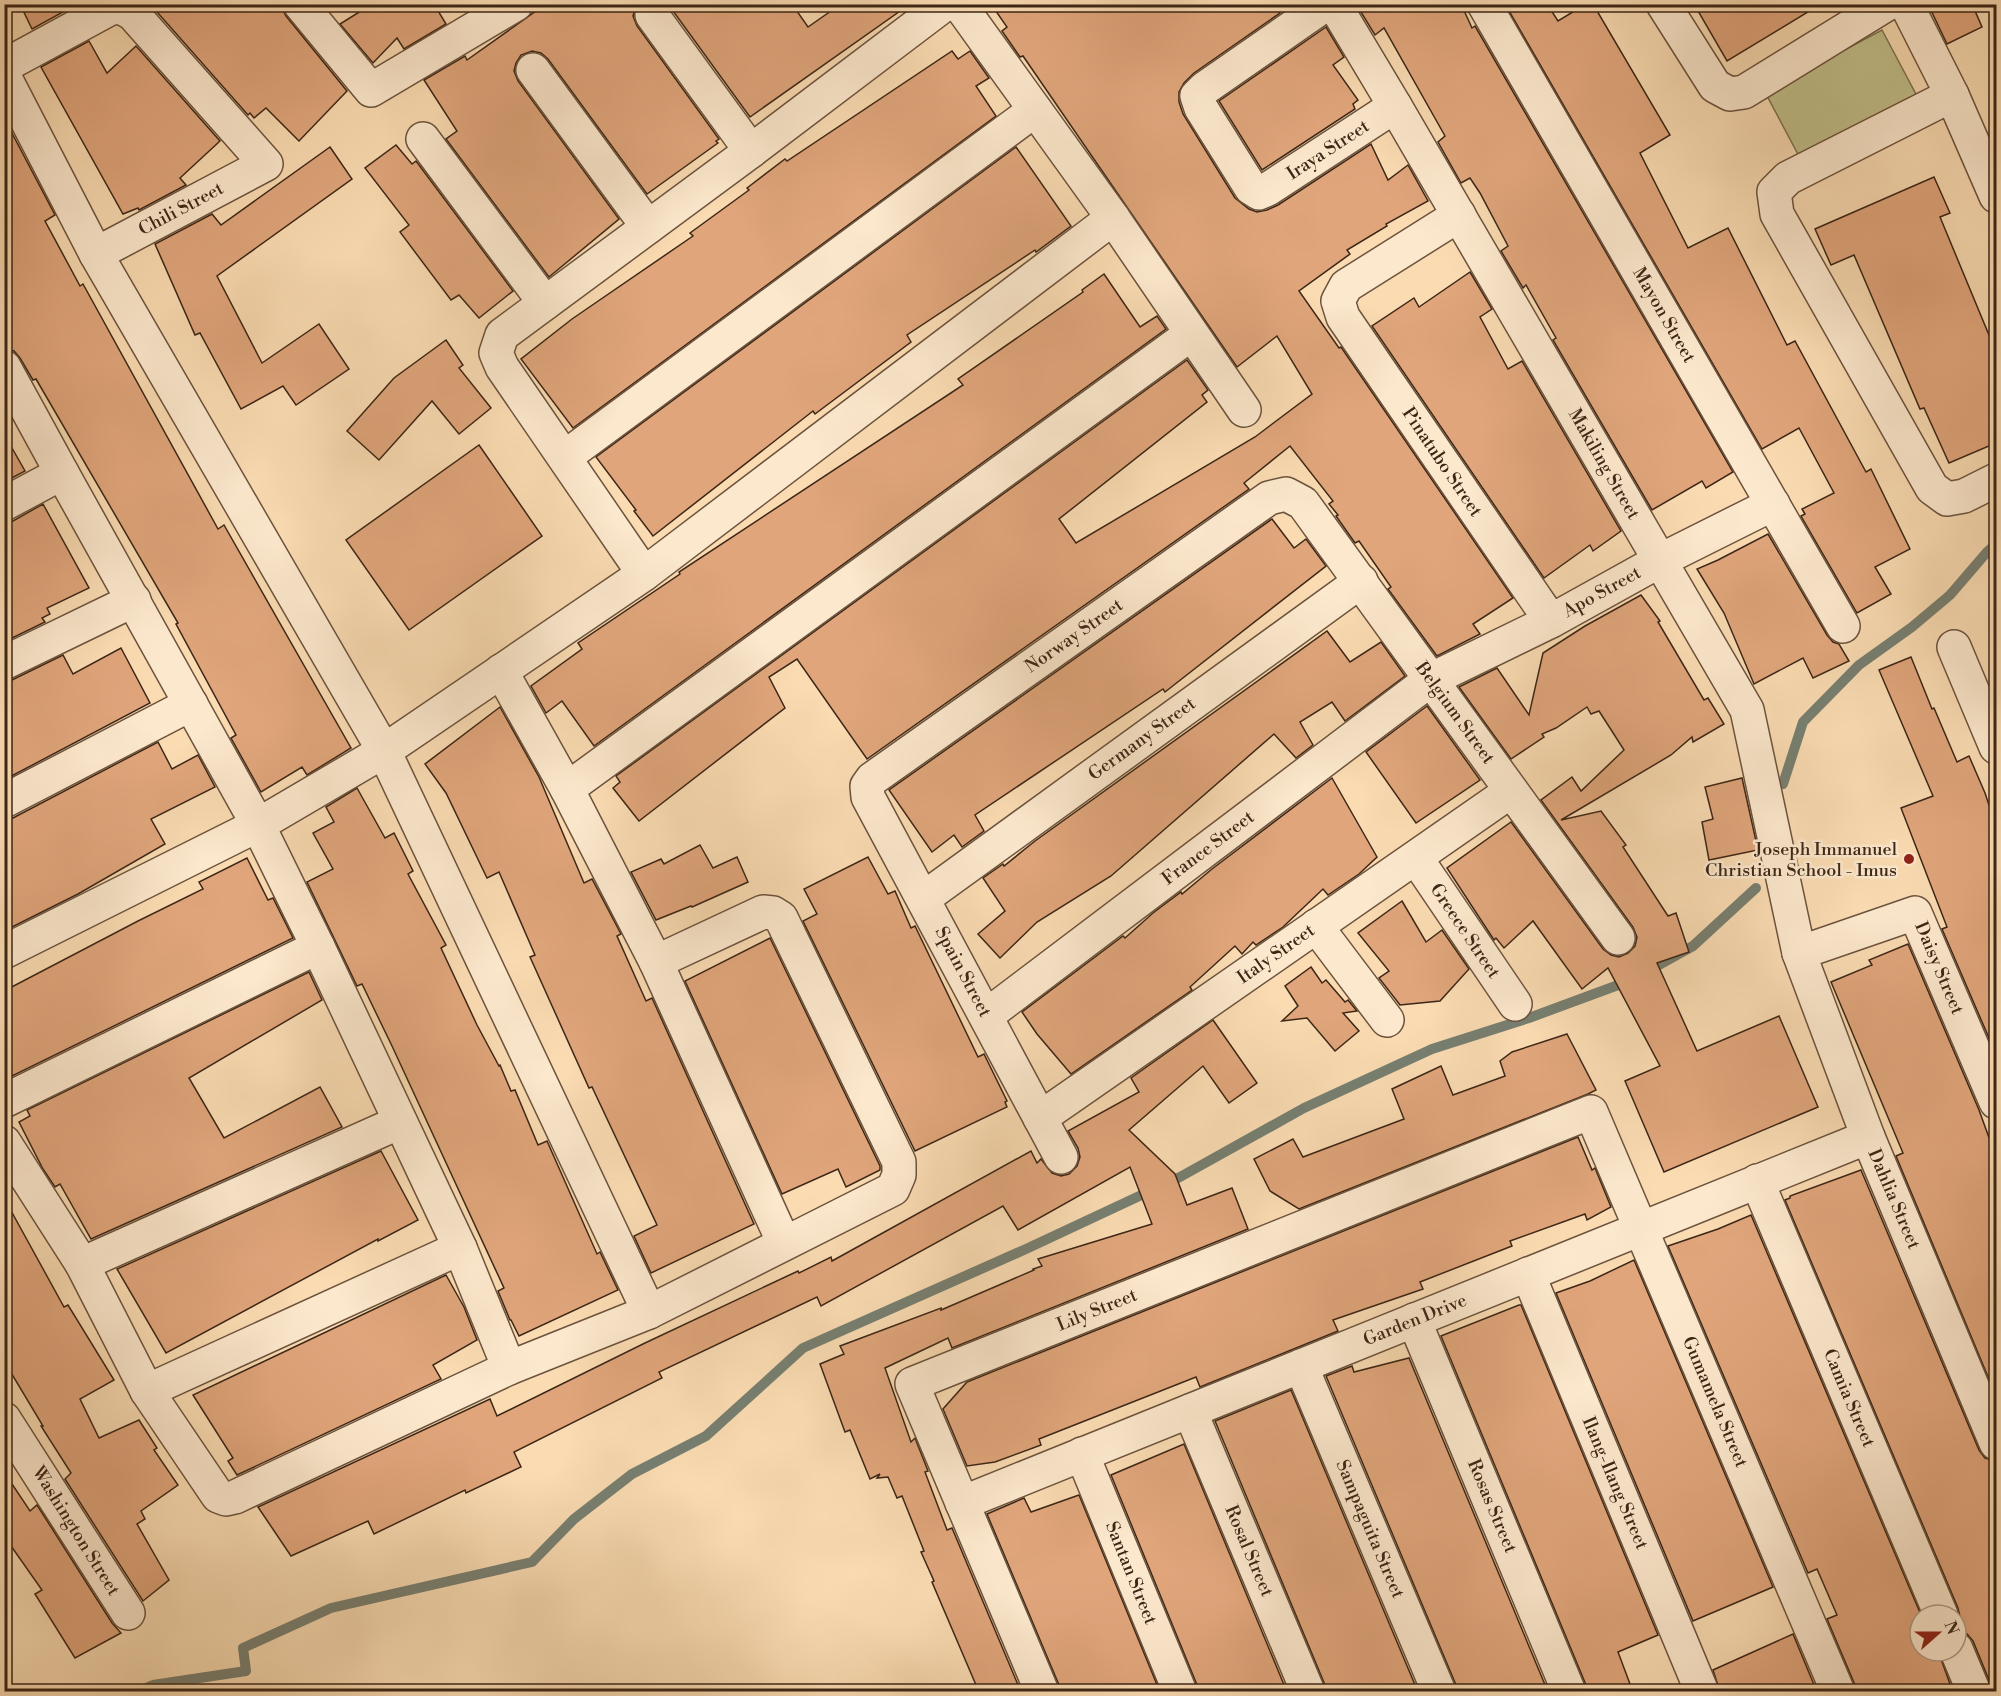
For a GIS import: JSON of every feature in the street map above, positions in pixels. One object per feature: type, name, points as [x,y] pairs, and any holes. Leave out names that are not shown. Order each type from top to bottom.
[{"type":"street","points":[[300,4],[371,90],[516,4]]},
{"type":"street","points":[[644,574],[502,367],[496,353],[502,335],[945,4]]},
{"type":"street","points":[[958,4],[1113,218],[1244,410]]},
{"type":"street","name":"Iraya Street","points":[[1326,4],[1205,88],[1197,96],[1200,108],[1251,188],[1259,193],[1278,183],[1395,106]]},
{"type":"street","name":"Makiling Street","points":[[1334,4],[1459,214],[1747,710],[1798,953]]},
{"type":"street","name":"Mayon Street","points":[[1484,4],[1843,626]]},
{"type":"street","points":[[1663,4],[1715,86],[1730,94],[1744,92],[1887,4]]},
{"type":"street","points":[[1906,4],[1952,95],[1996,196]]},
{"type":"street","name":"Chili Street","points":[[4,66],[111,8],[121,7],[133,14],[266,164],[96,254]]},
{"type":"street","points":[[652,15],[751,151]]},
{"type":"street","points":[[533,70],[648,227]]},
{"type":"street","points":[[4,76],[96,254],[384,751],[649,1312]]},
{"type":"street","points":[[1952,95],[1788,178],[1774,192],[1777,214],[1932,488],[1947,499],[1964,496],[1996,480]]},
{"type":"street","points":[[565,457],[1035,110]]},
{"type":"street","points":[[423,139],[545,303]]},
{"type":"street","name":"Pinatubo Street","points":[[1459,214],[1346,286],[1338,301],[1342,317],[1551,621]]},
{"type":"street","points":[[4,952],[258,825],[384,751],[644,574],[1113,218]]},
{"type":"street","points":[[567,789],[1191,334]]},
{"type":"street","points":[[5,368],[258,825],[460,1248],[508,1368]]},
{"type":"street","points":[[4,504],[62,473]]},
{"type":"street","name":"Belgium Street","points":[[1286,494],[1303,503],[1618,938]]},
{"type":"street","name":"Norway Street","points":[[867,786],[872,779],[1269,498],[1286,494]]},
{"type":"street","name":"Apo Street","points":[[1430,680],[1551,621],[1660,560],[1773,504]]},
{"type":"street","name":"Germany Street","points":[[924,898],[1361,581]]},
{"type":"street","points":[[4,663],[134,600]]},
{"type":"street","points":[[1954,648],[1996,747]]},
{"type":"street","points":[[501,671],[567,789],[656,962],[784,1243]]},
{"type":"street","name":"France Street","points":[[986,1016],[1430,680]]},
{"type":"street","points":[[4,801],[191,704]]},
{"type":"street","name":"Spain Street","points":[[867,786],[868,797],[924,898],[1060,1157]]},
{"type":"street","name":"Italy Street","points":[[1040,1118],[1511,791]]},
{"type":"street","name":"Greece Street","points":[[1416,858],[1515,1004]]},
{"type":"street","points":[[4,1142],[82,1264],[147,1391],[218,1496],[226,1499],[235,1497],[508,1368],[649,1312],[893,1189],[899,1175],[899,1162],[781,918],[773,913],[763,912],[656,962]]},
{"type":"street","name":"Daisy Street","points":[[1798,953],[1915,913],[1996,1102]]},
{"type":"street","points":[[1316,926],[1388,1020]]},
{"type":"street","points":[[4,1101],[318,947]]},
{"type":"street","name":"Dahlia Street","points":[[1798,953],[1868,1137],[1996,1443]]},
{"type":"street","name":"Gumamela Street","points":[[1591,1112],[1838,1692]]},
{"type":"street","name":"Lily Street","points":[[1042,1692],[912,1384],[1591,1112]]},
{"type":"street","points":[[82,1264],[400,1122]]},
{"type":"street","name":"Garden Drive","points":[[962,1503],[1868,1137]]},
{"type":"street","name":"Camia Street","points":[[1757,1181],[1936,1603]]},
{"type":"street","points":[[147,1391],[460,1248]]},
{"type":"street","name":"Ilang-Ilang Street","points":[[1528,1274],[1702,1692]]},
{"type":"street","name":"Rosas Street","points":[[1414,1320],[1569,1692]]},
{"type":"street","name":"Sampaguita Street","points":[[1301,1366],[1439,1692]]},
{"type":"street","name":"Rosal Street","points":[[1190,1411],[1308,1692]]},
{"type":"street","name":"Washington Street","points":[[4,1419],[128,1613]]},
{"type":"street","name":"Santan Street","points":[[1082,1454],[1180,1692]]},
{"type":"street","points":[[1962,1663],[1974,1692]]},
{"type":"shaded area","points":[[1882,30],[1918,98],[1801,160],[1765,92]]},
{"type":"building","points":[[20,4],[59,4],[63,12],[32,29]]},
{"type":"building","points":[[150,4],[280,4],[286,16],[347,91],[299,141],[266,108],[254,118],[250,113],[248,115]]},
{"type":"building","points":[[372,4],[434,4],[446,24],[404,49],[397,38],[373,63],[340,24]]},
{"type":"building","points":[[546,4],[637,4],[633,16],[637,26],[719,139],[716,141],[718,143],[647,194],[548,59],[541,53],[532,51],[521,55],[514,71],[518,81],[619,219],[549,277],[446,139],[457,131],[424,80],[465,56],[467,60]]},
{"type":"building","points":[[668,4],[792,4],[808,27],[841,4],[910,4],[750,117]]},
{"type":"building","points":[[991,4],[1274,4],[1280,13],[1194,73],[1184,83],[1179,92],[1183,114],[1235,198],[1257,212],[1278,205],[1371,144],[1388,180],[1408,165],[1428,201],[1386,224],[1387,226],[1347,250],[1350,254],[1299,291],[1339,348],[1341,347],[1513,598],[1473,624],[1480,634],[1437,656],[1388,589],[1391,587],[1359,541],[1355,543],[1336,516],[1338,515],[1329,504],[1333,501],[1290,446],[1244,483],[1249,489],[867,759],[797,659],[769,677],[785,708],[639,821],[613,788],[620,782],[616,776],[1187,360],[1208,390],[1202,395],[1207,402],[1059,519],[1076,543],[1255,437],[1312,394],[1277,336],[1237,367],[1023,56],[1020,57],[1002,31],[1007,27]]},
{"type":"building","points":[[1356,4],[1461,4],[1472,28],[1475,26],[1733,472],[1706,488],[1702,481],[1652,510],[1553,340],[1556,338],[1526,285],[1523,288],[1501,251],[1508,246],[1480,193],[1470,178],[1461,183],[1438,142],[1445,136],[1384,28],[1375,35]]},
{"type":"building","points":[[1516,4],[1547,4],[1558,21],[1586,4],[1593,4],[1670,135],[1640,153],[1688,248],[1728,228],[1787,345],[1795,341],[1866,472],[1871,469],[1910,549],[1875,567],[1891,594],[1857,613],[1801,516],[1805,514],[1802,509],[1834,493],[1799,428],[1762,449],[1508,9]]},
{"type":"building","points":[[1694,4],[1821,4],[1727,61]]},
{"type":"building","points":[[1928,4],[1972,4],[1982,27],[1947,44]]},
{"type":"building","points":[[1326,27],[1344,57],[1333,65],[1358,100],[1353,104],[1355,109],[1262,170],[1219,101]]},
{"type":"building","points":[[89,41],[107,73],[136,46],[220,141],[180,178],[186,185],[139,210],[138,208],[123,214],[41,67]]},
{"type":"building","points":[[952,51],[958,59],[970,51],[989,78],[976,86],[996,116],[573,428],[521,359],[572,319],[693,236],[690,233],[749,190],[747,188],[785,159],[787,161]]},
{"type":"building","points":[[4,118],[55,215],[45,221],[80,286],[83,284],[218,529],[224,525],[351,748],[307,775],[302,767],[261,792],[231,738],[236,735],[176,624],[178,623],[36,379],[33,380],[14,351],[4,348]]},
{"type":"building","points":[[396,145],[412,164],[416,161],[513,291],[479,318],[459,295],[451,300],[400,232],[409,225],[365,168]]},
{"type":"building","points":[[330,147],[352,179],[217,276],[262,363],[319,324],[349,369],[296,405],[283,386],[241,409],[200,333],[195,335],[155,244],[212,214],[221,225]]},
{"type":"building","points":[[1016,147],[1071,226],[1036,252],[1035,250],[907,335],[911,342],[815,414],[813,411],[653,536],[596,457]]},
{"type":"building","points":[[1934,177],[1950,213],[1940,217],[1996,352],[1996,443],[1949,463],[1924,408],[1920,409],[1854,255],[1831,265],[1815,229]]},
{"type":"building","points":[[1470,272],[1492,309],[1480,317],[1508,369],[1522,361],[1621,531],[1593,551],[1590,545],[1544,578],[1372,326],[1414,298],[1419,307]]},
{"type":"building","points":[[1104,274],[1140,327],[1157,316],[1166,329],[594,746],[562,701],[546,713],[531,686],[582,649],[578,643],[680,574],[679,572],[963,385],[958,379],[1083,292],[1082,290]]},
{"type":"building","points":[[446,340],[463,365],[459,368],[491,408],[459,434],[432,401],[379,460],[347,431],[394,378]]},
{"type":"building","points":[[4,434],[25,471],[4,482]]},
{"type":"building","points":[[479,445],[542,536],[409,630],[346,540]]},
{"type":"building","points":[[43,504],[89,588],[47,608],[50,614],[42,618],[45,622],[4,642],[4,523],[13,521]]},
{"type":"building","points":[[1272,519],[1294,548],[1306,539],[1326,566],[1165,692],[1163,689],[975,815],[984,831],[962,847],[954,835],[932,852],[889,790]]},
{"type":"building","points":[[1768,534],[1827,635],[1833,642],[1839,644],[1849,661],[1813,678],[1803,658],[1754,684],[1724,613],[1697,569]]},
{"type":"building","points":[[1641,595],[1660,621],[1658,622],[1704,700],[1708,698],[1724,724],[1693,742],[1692,737],[1671,755],[1561,820],[1601,811],[1626,845],[1623,847],[1668,916],[1676,913],[1689,952],[1657,963],[1697,1051],[1779,1016],[1818,1107],[1664,1172],[1625,1081],[1660,1066],[1608,968],[1582,989],[1533,921],[1504,948],[1496,938],[1494,940],[1447,868],[1511,822],[1603,949],[1619,957],[1628,953],[1635,946],[1637,937],[1633,927],[1541,800],[1572,777],[1581,791],[1624,750],[1599,711],[1591,714],[1587,707],[1556,728],[1542,734],[1544,737],[1511,759],[1459,687],[1497,668],[1529,715],[1543,653],[1585,626]]},
{"type":"building","points":[[1327,631],[1350,662],[1381,642],[1405,676],[1345,721],[1332,702],[1300,722],[1313,745],[1296,758],[1274,734],[1111,876],[1037,922],[1000,958],[978,934],[1005,911],[983,878],[1003,864],[1004,866],[1035,841]]},
{"type":"building","points":[[121,648],[150,703],[4,780],[4,681],[12,680],[63,655],[73,674]]},
{"type":"building","points":[[1911,657],[1957,762],[1969,756],[1996,826],[1995,1052],[1942,929],[1947,927],[1901,808],[1933,796],[1879,670]]},
{"type":"building","points":[[1427,706],[1480,780],[1416,823],[1366,752]]},
{"type":"building","points":[[500,707],[539,777],[584,883],[592,879],[621,934],[617,936],[646,1001],[652,998],[754,1224],[651,1273],[634,1236],[657,1225],[592,1087],[589,1088],[530,957],[535,955],[499,872],[487,878],[446,793],[425,764]]},
{"type":"building","points":[[158,742],[172,769],[198,755],[215,787],[151,819],[165,844],[78,894],[4,931],[4,820],[13,818]]},
{"type":"building","points":[[1332,778],[1377,857],[1359,874],[1328,895],[1323,889],[1283,927],[1256,945],[1253,942],[1242,954],[1235,946],[1190,987],[1192,990],[1071,1074],[1037,1034],[1022,1012],[1123,936],[1125,938],[1153,913],[1181,892],[1182,894]]},
{"type":"building","points":[[1742,778],[1758,850],[1709,860],[1702,822],[1713,819],[1705,787]]},
{"type":"building","points":[[357,788],[385,838],[394,833],[413,871],[408,874],[446,945],[441,948],[477,1025],[500,1065],[511,1091],[515,1090],[538,1145],[547,1141],[597,1254],[600,1252],[618,1290],[519,1336],[498,1291],[504,1288],[392,1046],[362,984],[357,986],[307,882],[333,869],[313,833],[334,822],[326,807]]},
{"type":"building","points":[[700,845],[713,868],[737,857],[748,882],[656,920],[631,872],[661,859],[664,864]]},
{"type":"building","points":[[868,857],[888,894],[895,891],[911,928],[915,926],[978,1057],[984,1054],[1007,1101],[1005,1102],[1007,1107],[915,1151],[803,921],[817,914],[804,889]]},
{"type":"building","points":[[247,858],[268,900],[273,898],[293,938],[8,1078],[4,1071],[4,991],[203,889],[199,882]]},
{"type":"building","points":[[1402,901],[1426,942],[1442,930],[1469,969],[1440,1001],[1400,1005],[1379,978],[1389,971],[1358,933]]},
{"type":"building","points":[[770,938],[880,1166],[880,1170],[846,1187],[838,1169],[782,1194],[685,981]]},
{"type":"building","points":[[1908,944],[1979,1110],[1996,1157],[1996,1396],[1896,1156],[1903,1153],[1831,982],[1872,965],[1869,960]]},
{"type":"building","points":[[1311,967],[1322,983],[1326,980],[1345,1002],[1348,1000],[1357,1011],[1343,1013],[1359,1031],[1335,1051],[1307,1018],[1282,1021],[1298,1006],[1285,986]]},
{"type":"building","points":[[309,972],[322,1000],[189,1078],[224,1138],[320,1087],[342,1127],[91,1239],[60,1184],[55,1187],[43,1169],[19,1122],[30,1116],[27,1110]]},
{"type":"building","points":[[1213,1020],[1257,1083],[1229,1103],[1203,1066],[1129,1130],[1175,1174],[1187,1205],[1232,1188],[1248,1229],[952,1348],[948,1338],[885,1368],[911,1442],[915,1438],[928,1471],[925,1472],[947,1530],[952,1528],[1021,1692],[979,1692],[932,1582],[934,1581],[921,1552],[924,1551],[902,1496],[897,1498],[888,1477],[877,1478],[880,1474],[870,1479],[850,1430],[845,1432],[820,1364],[844,1354],[840,1346],[941,1308],[941,1310],[1034,1270],[1042,1266],[1038,1259],[1152,1224],[1130,1167],[1018,1230],[1003,1206],[821,1306],[817,1297],[659,1372],[662,1378],[514,1452],[521,1467],[466,1493],[465,1490],[374,1534],[368,1521],[291,1556],[258,1507],[490,1399],[497,1416],[798,1271],[799,1273],[831,1257],[832,1261],[1031,1151],[1037,1163],[1041,1159],[1052,1173],[1061,1176],[1069,1174],[1077,1166],[1080,1157],[1078,1148],[1068,1131],[1139,1092],[1131,1078]]},
{"type":"building","points":[[1567,1034],[1596,1090],[1588,1094],[1299,1209],[1270,1191],[1254,1159],[1293,1139],[1303,1157],[1404,1119],[1392,1089],[1441,1066],[1453,1095],[1505,1076],[1500,1061],[1512,1052]]},
{"type":"building","points":[[1578,1137],[1592,1170],[1595,1168],[1611,1207],[1587,1220],[1585,1214],[1510,1241],[1512,1246],[1420,1282],[1423,1289],[1333,1320],[1338,1331],[1200,1387],[1196,1377],[1039,1439],[1041,1445],[995,1462],[967,1466],[943,1409],[967,1382]]},
{"type":"building","points":[[381,1151],[418,1220],[378,1241],[378,1239],[166,1353],[117,1269]]},
{"type":"building","points":[[1861,1170],[1979,1450],[1985,1458],[1996,1461],[1996,1692],[1992,1692],[1973,1641],[1968,1635],[1968,1603],[1956,1603],[1785,1200],[1790,1196]]},
{"type":"building","points":[[4,1198],[64,1307],[68,1305],[114,1380],[80,1399],[99,1438],[139,1420],[157,1448],[154,1450],[178,1485],[141,1511],[145,1519],[137,1524],[169,1580],[143,1601],[65,1479],[71,1473],[4,1361]]},
{"type":"building","points":[[1751,1215],[1916,1603],[1908,1603],[1908,1663],[1942,1663],[1953,1692],[1856,1692],[1827,1619],[1837,1615],[1817,1569],[1808,1573],[1668,1246]]},
{"type":"building","points":[[1634,1260],[1773,1587],[1693,1621],[1556,1293],[1590,1281]]},
{"type":"building","points":[[446,1275],[464,1307],[477,1340],[433,1365],[441,1379],[237,1475],[228,1461],[233,1458],[193,1395]]},
{"type":"building","points":[[1521,1305],[1658,1635],[1618,1652],[1633,1692],[1587,1692],[1441,1336]]},
{"type":"building","points":[[1409,1358],[1548,1692],[1457,1692],[1326,1376],[1352,1366],[1354,1372]]},
{"type":"building","points":[[1291,1390],[1418,1692],[1326,1692],[1215,1421]]},
{"type":"building","points":[[1184,1444],[1287,1692],[1198,1692],[1111,1475]]},
{"type":"building","points":[[4,1472],[30,1511],[37,1505],[112,1623],[121,1633],[75,1658],[35,1594],[42,1590],[4,1536]]},
{"type":"building","points":[[1079,1495],[1160,1692],[1060,1692],[987,1514],[1024,1498],[1031,1512]]},
{"type":"building","points":[[1793,1634],[1817,1692],[1720,1692],[1713,1670]]},
{"type":"waterway","points":[[1783,784],[1803,722],[1859,665],[1912,627],[1950,595],[1996,544]]},
{"type":"waterway","points":[[1646,972],[1693,946],[1756,888]]},
{"type":"waterway","points":[[136,1692],[153,1685],[246,1671],[243,1648],[331,1608],[532,1562],[574,1519],[632,1474],[706,1436],[803,1348],[1026,1249],[1180,1177],[1304,1108],[1432,1049],[1529,1018],[1629,981]]},
{"type":"place","name":"Joseph Immanuel Christian School - Imus","points":[[1909,859]]}]
